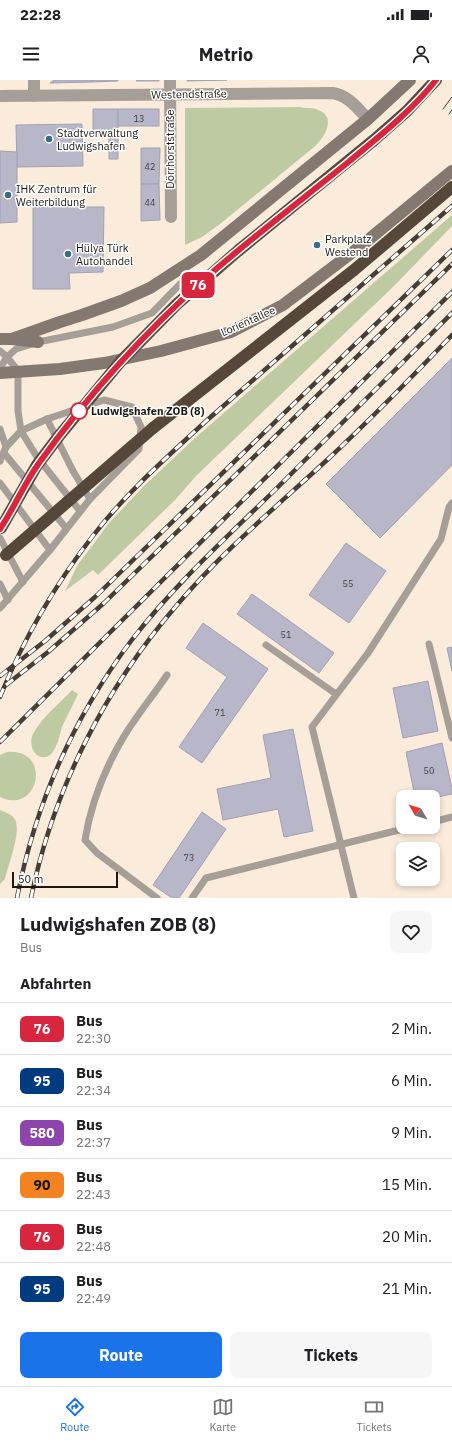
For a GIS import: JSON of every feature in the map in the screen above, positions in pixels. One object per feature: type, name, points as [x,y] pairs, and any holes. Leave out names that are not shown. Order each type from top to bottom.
[{"type":"highway","points":[[0,532],[37,465],[121,361],[177,304],[239,250],[374,140],[407,111],[436,80]]},
{"type":"highway","points":[[3,559],[153,428],[291,321],[452,187]]},
{"type":"main road","points":[[12,339],[121,301],[150,288],[185,266],[201,255],[368,119],[410,80]]},
{"type":"main road","name":"Lorientallee","points":[[0,372],[60,369],[104,363],[160,351],[231,332],[283,305],[362,245],[452,171]]},
{"type":"main road","points":[[0,339],[38,342]]},
{"type":"street","points":[[34,80],[34,96]]},
{"type":"street","name":"Dörrhorststraße","points":[[170,80],[171,217]]},
{"type":"street","name":"Westendstraße","points":[[0,96],[333,93],[341,94],[348,98],[368,119]]},
{"type":"lane","points":[[0,368],[7,357],[16,349],[38,342],[113,327],[152,313],[182,282],[185,275],[185,266]]},
{"type":"lane","points":[[0,351],[18,371],[18,411],[21,431],[37,457],[80,511]]},
{"type":"lane","points":[[0,461],[5,450],[21,431],[47,419],[104,400],[132,407],[141,427],[139,449],[90,499],[50,550],[0,608]]},
{"type":"lane","points":[[47,419],[72,472],[90,499]]},
{"type":"lane","points":[[0,429],[5,450],[66,528]]},
{"type":"lane","points":[[0,483],[50,550]]},
{"type":"lane","points":[[354,898],[312,727],[368,653],[441,539],[449,507],[452,503]]},
{"type":"lane","points":[[0,532],[23,582]]},
{"type":"lane","points":[[0,584],[8,600]]},
{"type":"lane","points":[[429,644],[452,738]]},
{"type":"lane","points":[[266,645],[336,694]]},
{"type":"lane","points":[[158,898],[97,854],[85,840],[89,815],[104,772],[124,737],[167,675]]},
{"type":"lane","points":[[440,820],[452,817]]},
{"type":"lane","points":[[192,898],[206,878],[396,831]]},
{"type":"green space","points":[[300,107],[316,109],[323,112],[327,116],[327,127],[318,143],[220,224],[202,237],[185,245],[185,108]]},
{"type":"green space","points":[[452,215],[452,226],[395,285],[197,475],[175,500],[98,575],[93,570],[65,591],[77,566],[109,523],[145,485],[195,438]]},
{"type":"green space","points":[[72,690],[78,694],[62,727],[56,747],[48,756],[39,756],[33,750],[31,745],[33,734],[46,716]]},
{"type":"green space","points":[[7,752],[22,754],[31,760],[35,769],[35,780],[31,790],[24,797],[13,800],[0,797],[0,755]]},
{"type":"green space","points":[[0,810],[14,818],[17,830],[5,879],[0,884]]},
{"type":"building","points":[[54,80],[92,80],[92,82],[50,83]]},
{"type":"building","points":[[92,80],[118,80],[118,81],[92,82]]},
{"type":"building","points":[[159,80],[159,81],[136,81]]},
{"type":"building","points":[[187,80],[227,80],[187,81]]},
{"type":"building","points":[[93,109],[118,109],[118,159],[109,159],[109,138],[112,138],[112,132],[109,132],[109,134],[93,135]]},
{"type":"building","points":[[118,109],[159,109],[159,126],[118,126]]},
{"type":"building","name":"Stadtverwaltung Ludwigshafen","points":[[82,124],[83,166],[17,167],[16,125]]},
{"type":"building","points":[[141,148],[160,148],[159,184],[141,184]]},
{"type":"building","name":"IHK Zentrum für Weiterbildung","points":[[0,151],[17,152],[17,222],[0,223]]},
{"type":"building","points":[[141,184],[159,184],[160,220],[141,221]]},
{"type":"building","name":"Hülya Türk Autohandel","points":[[33,207],[104,207],[103,272],[69,273],[70,289],[33,289]]},
{"type":"building","points":[[452,358],[452,465],[380,538],[326,484]]},
{"type":"building","points":[[346,543],[386,571],[349,623],[309,595]]},
{"type":"building","points":[[252,594],[334,653],[319,673],[237,614]]},
{"type":"building","points":[[203,623],[268,669],[202,763],[179,747],[227,677],[186,648]]},
{"type":"building","points":[[452,647],[452,671],[447,648]]},
{"type":"building","points":[[428,681],[438,731],[403,738],[393,688]]},
{"type":"building","points":[[293,729],[313,831],[284,837],[278,809],[223,820],[217,789],[271,778],[263,735]]},
{"type":"building","points":[[442,743],[452,794],[440,797],[440,790],[414,790],[406,752]]},
{"type":"building","points":[[202,812],[226,829],[179,898],[172,898],[153,885]]},
{"type":"tram line","points":[[443,109],[452,97]]},
{"type":"tram line","points":[[449,114],[452,110]]},
{"type":"railway","points":[[0,697],[29,634],[65,574],[92,537],[118,506],[146,477],[205,422],[452,206]]},
{"type":"railway","points":[[0,676],[45,641],[95,597],[452,250]]},
{"type":"railway","points":[[6,685],[48,652],[104,603],[452,264]]},
{"type":"railway","points":[[0,742],[452,292]]},
{"type":"railway","points":[[17,898],[34,829],[59,763],[92,700],[110,670],[131,641],[183,581],[452,313]]},
{"type":"railway","points":[[31,898],[53,818],[85,742],[105,706],[151,637],[194,585],[250,530],[359,430],[452,335]]},
{"type":"bus line","name":"76","points":[[0,529],[37,465],[90,398],[148,332],[209,275],[374,140],[407,111],[436,80]]},
{"type":"place","name":"Stadtverwaltung Ludwigshafen","points":[[49,139]]},
{"type":"place","name":"IHK Zentrum für Weiterbildung","points":[[8,195]]},
{"type":"place","name":"Parkplatz Westend","points":[[317,245]]},
{"type":"place","name":"Hülya Türk Autohandel","points":[[68,254]]},
{"type":"place","name":"Ludwigshafen ZOB (8)","points":[[79,411]]}]
